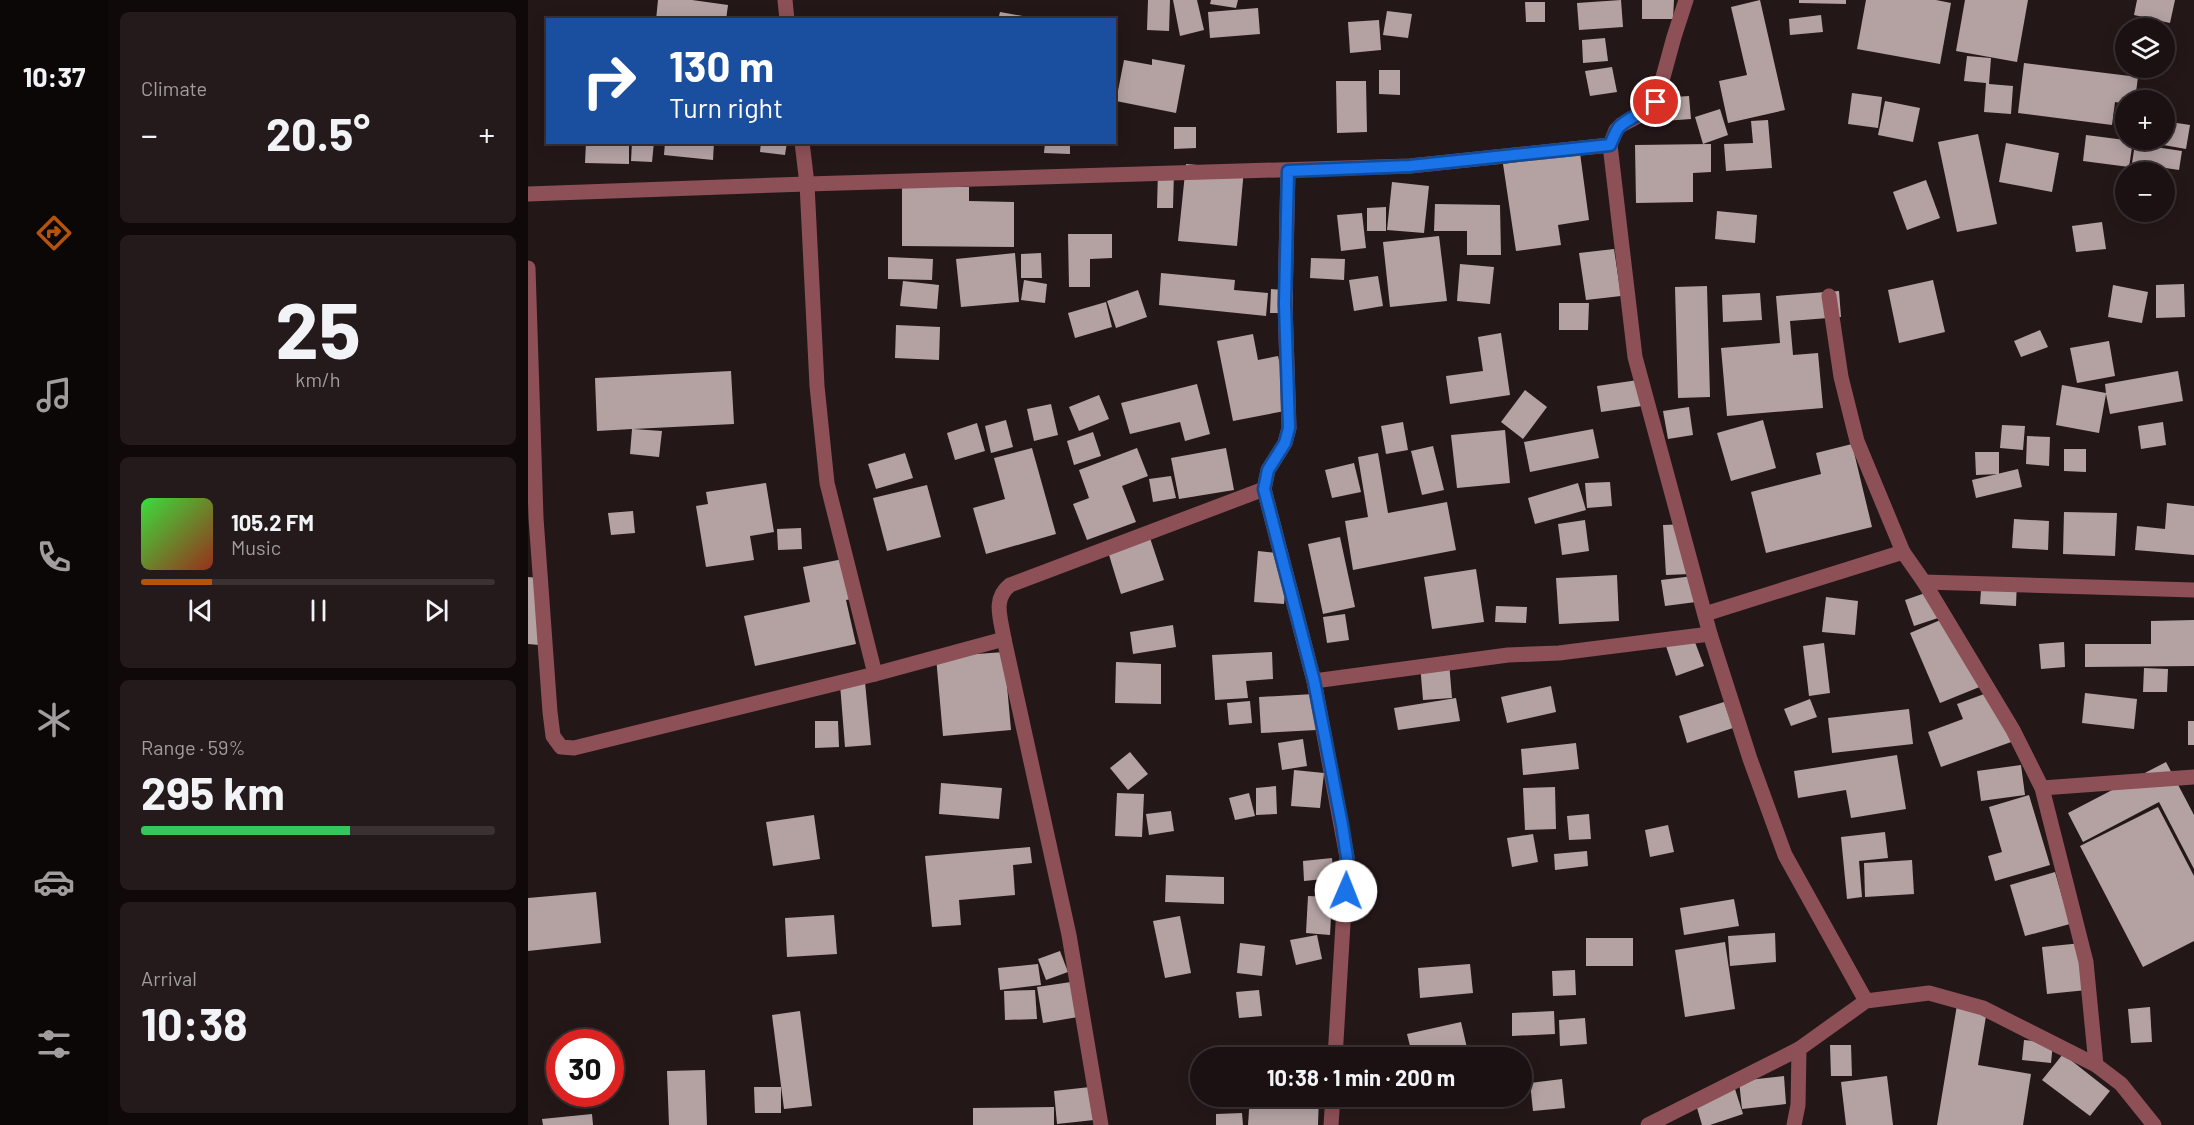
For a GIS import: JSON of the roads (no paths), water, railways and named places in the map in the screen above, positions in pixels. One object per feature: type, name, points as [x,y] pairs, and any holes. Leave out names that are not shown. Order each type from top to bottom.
[{"type":"street","points":[[785,0],[787,18]]},
{"type":"street","points":[[1686,0],[1656,102],[1642,114],[1621,125],[1616,130],[1610,145],[1635,357],[1710,634],[1750,759],[1785,855],[1866,1001]]},
{"type":"street","points":[[802,144],[807,184],[818,386],[827,483],[875,674]]},
{"type":"street","points":[[528,194],[1410,166],[1610,145]]},
{"type":"street","points":[[1288,171],[1285,304],[1289,428],[1285,443],[1268,470],[1264,489],[1314,681],[1347,857],[1336,1047]]},
{"type":"street","points":[[528,268],[538,541],[550,712],[553,736],[561,747],[574,748],[875,674],[1004,639]]},
{"type":"street","points":[[1829,296],[1841,377],[1857,441],[1903,552],[1924,582],[2013,730],[2042,788],[2086,962],[2096,1065]]},
{"type":"street","points":[[1101,1125],[1069,935],[1004,639],[998,604],[1001,592],[1010,585],[1264,489]]},
{"type":"street","points":[[1705,614],[1903,552]]},
{"type":"street","points":[[1924,582],[2194,590]]},
{"type":"street","points":[[1314,681],[1508,655],[1559,653],[1710,634]]},
{"type":"street","points":[[2042,788],[2194,777]]},
{"type":"street","points":[[1648,1125],[1799,1049],[1866,1001],[1929,993],[1983,1008],[2096,1065],[2121,1084],[2154,1125]]},
{"type":"street","points":[[1794,1125],[1798,1105],[1799,1049]]},
{"type":"street","points":[[1331,1125],[1332,1107]]}]
